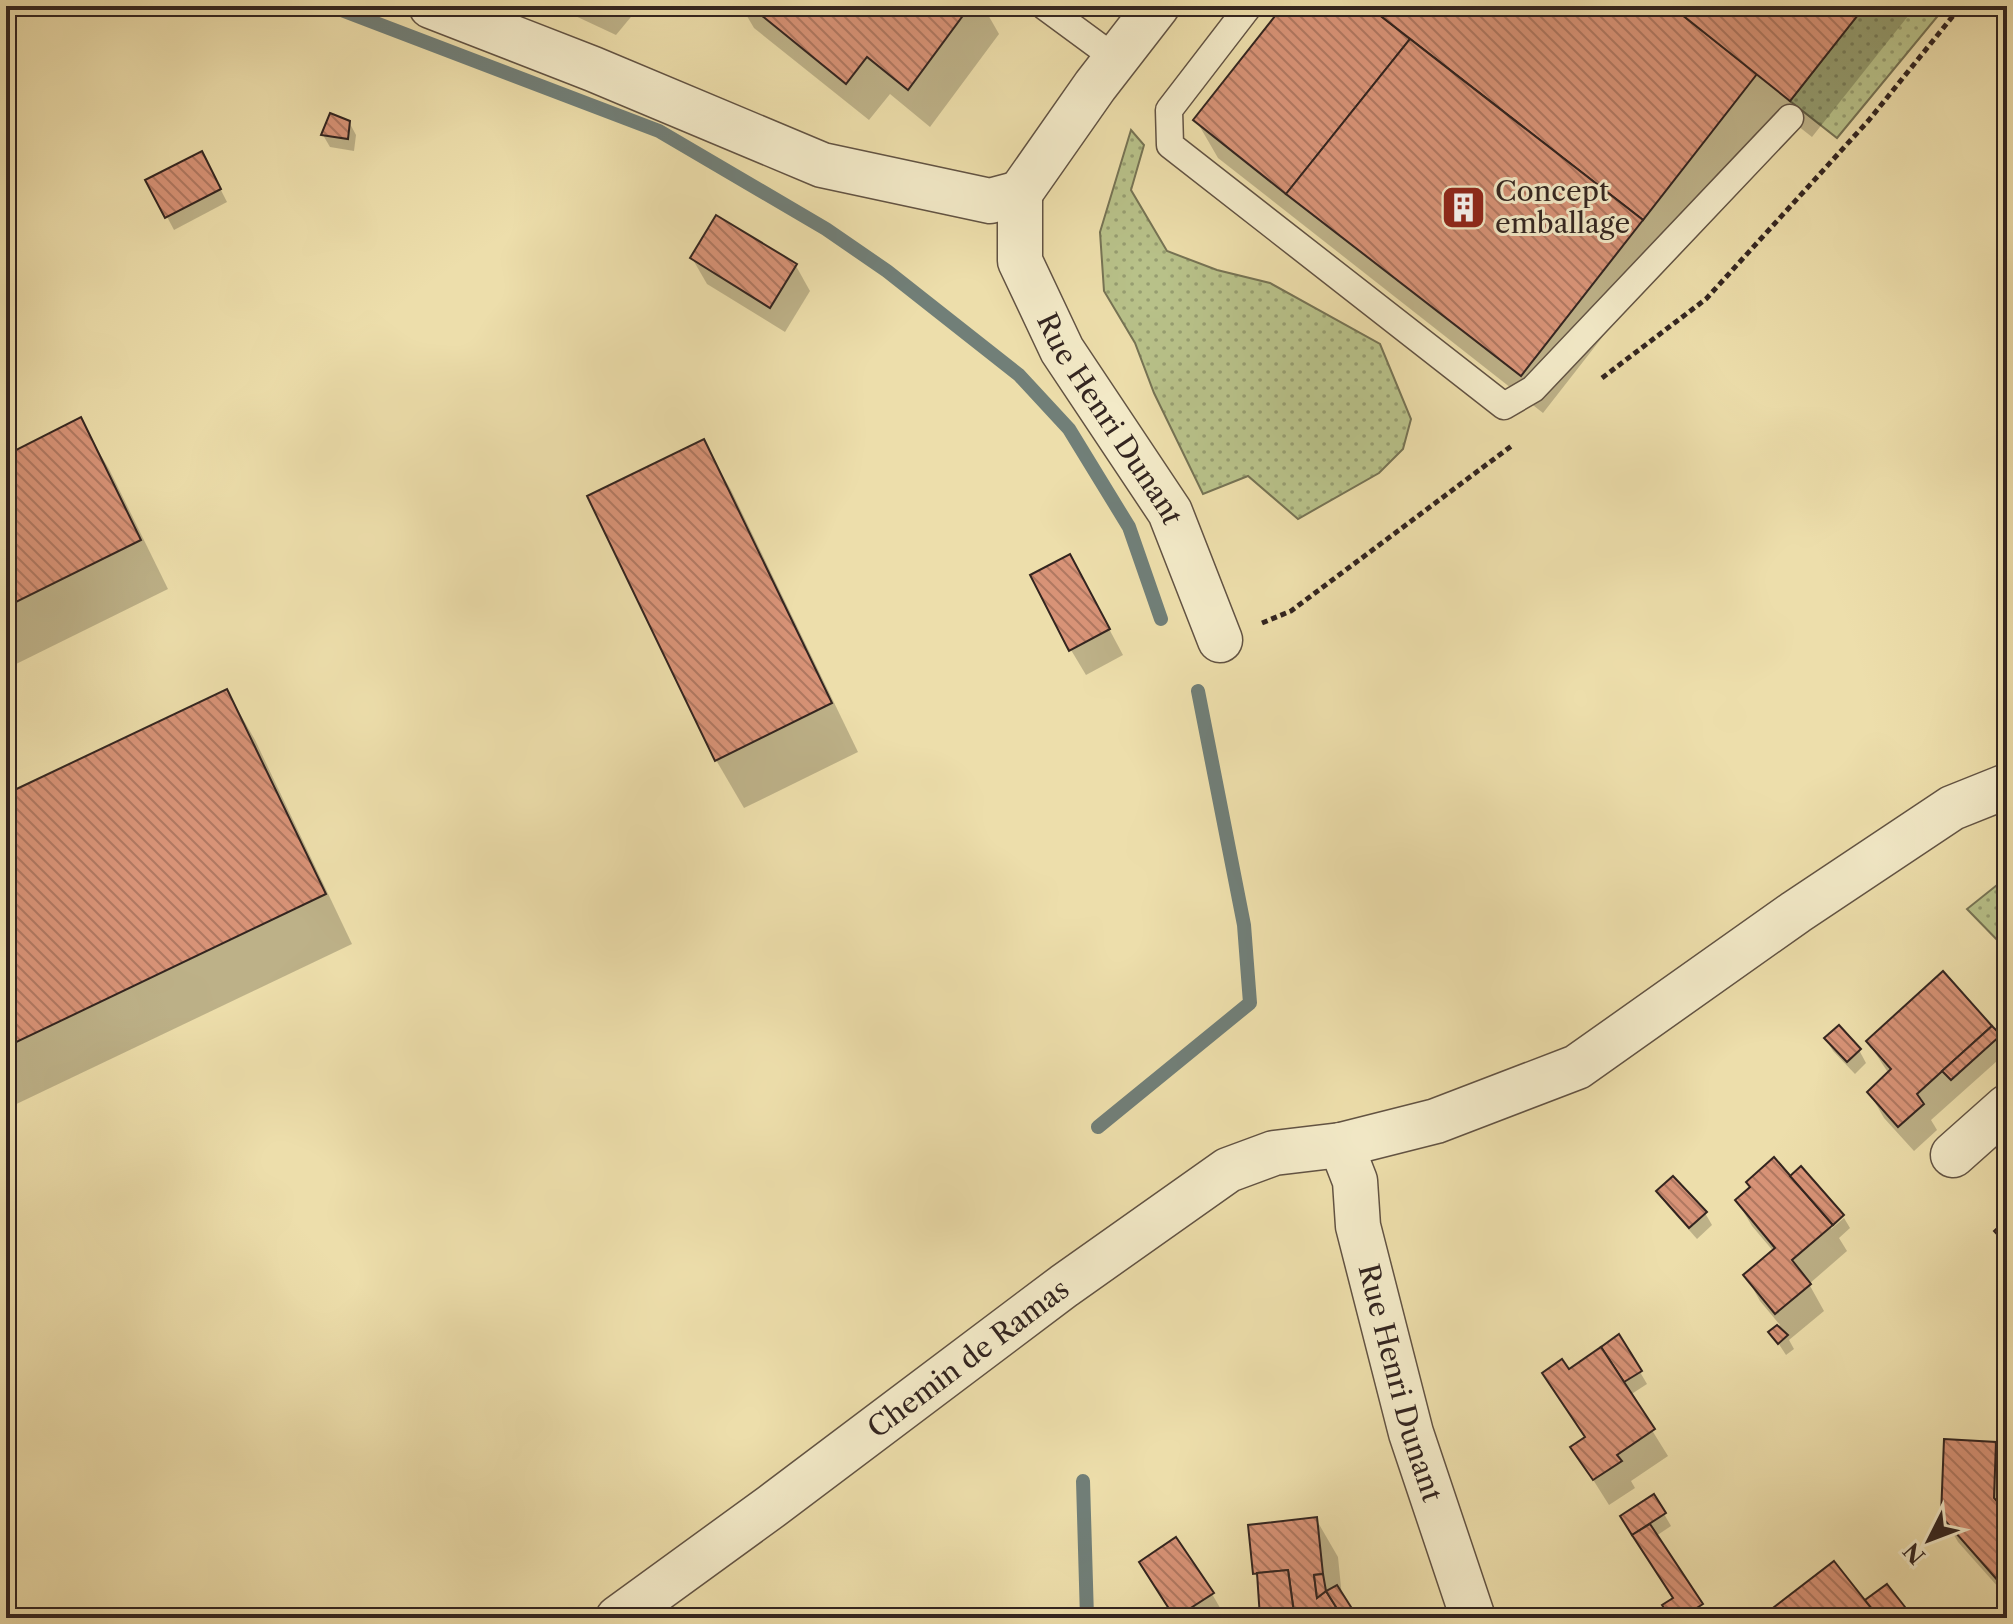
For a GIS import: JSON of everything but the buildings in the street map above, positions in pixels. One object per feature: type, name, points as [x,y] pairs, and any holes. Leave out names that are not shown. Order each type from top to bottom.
[{"type":"street","points":[[431,6],[593,69],[822,165],[990,201],[1020,193],[1157,6]]},
{"type":"street","name":"Rue Henri Dunant","points":[[1020,193],[1020,261],[1062,350],[1170,512],[1220,640]]},
{"type":"street","name":"Chemin de Ramas","points":[[618,1618],[1064,1286],[1228,1170],[1274,1153],[1341,1145],[1436,1121],[1577,1067],[1783,921],[1952,808],[2007,786]]},
{"type":"street","points":[[1953,1155],[2007,1107]]},
{"type":"street","name":"Rue Henri Dunant","points":[[1341,1145],[1355,1181],[1358,1226],[1411,1433],[1473,1618]]},
{"type":"lane","points":[[1044,6],[1116,59]]},
{"type":"lane","points":[[1249,6],[1169,110],[1170,145],[1504,406],[1533,389],[1790,118]]},
{"type":"green space","points":[[1865,6],[1946,6],[1837,138],[1790,101]]},
{"type":"green space","points":[[1131,130],[1144,145],[1131,190],[1167,251],[1217,270],[1270,283],[1380,344],[1411,419],[1403,449],[1379,473],[1298,519],[1248,476],[1203,494],[1154,393],[1135,343],[1104,291],[1100,232]]},
{"type":"green space","points":[[2007,877],[2007,950],[1967,909]]},
{"type":"waterway","points":[[331,6],[659,131],[826,229],[887,271],[1019,375],[1069,429],[1129,527],[1161,619]]},
{"type":"waterway","points":[[1098,1127],[1250,1003],[1244,925],[1198,691]]},
{"type":"waterway","points":[[1083,1481],[1087,1618]]},
{"type":"place","name":"Concept emballage","points":[[1464,207]]}]
